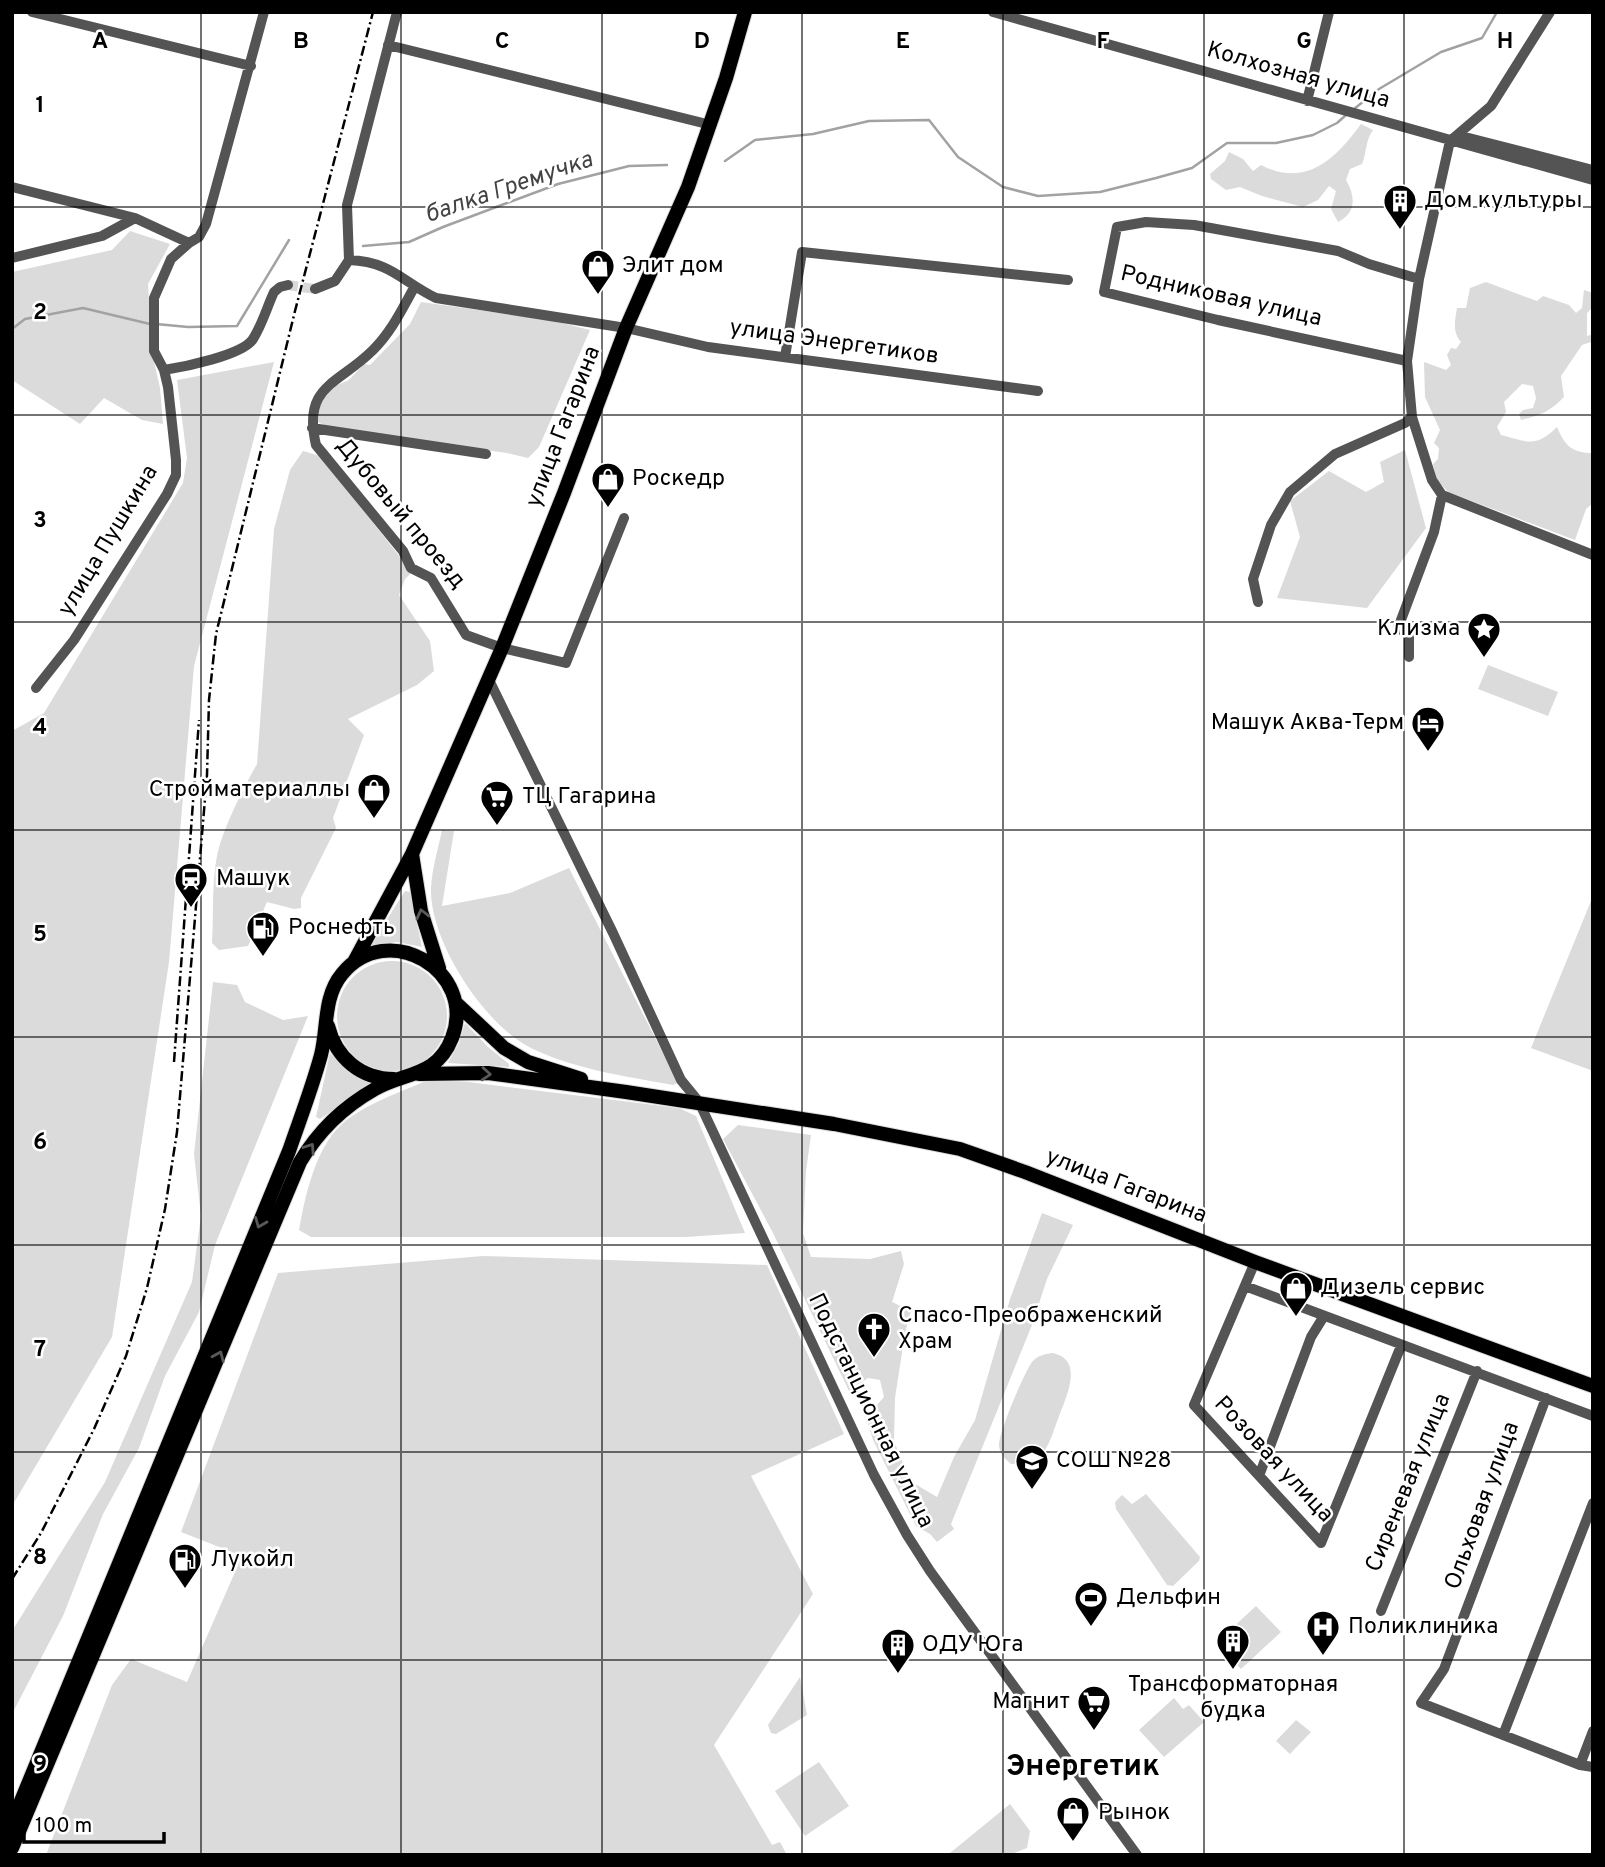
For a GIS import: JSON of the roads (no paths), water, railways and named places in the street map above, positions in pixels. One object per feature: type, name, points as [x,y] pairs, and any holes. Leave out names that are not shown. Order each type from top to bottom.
[{"type":"main road","name":"улица Гагарина","points":[[354,962],[412,854],[502,648],[626,328],[688,187],[711,125],[745,12]]},
{"type":"main road","points":[[12,1848],[300,1163],[320,1133],[345,1109],[379,1087],[411,1076],[432,1065],[444,1053],[453,1037],[456,1003],[453,992],[441,973],[421,911],[412,854]]},
{"type":"main road","points":[[12,1823],[289,1152],[311,1090],[331,992],[354,962],[368,954],[384,951],[415,954],[441,973]]},
{"type":"main road","points":[[456,1003],[504,1048],[528,1062],[626,1092]]},
{"type":"main road","points":[[327,1022],[338,1050],[354,1067],[375,1077],[390,1079],[488,1073],[626,1092]]},
{"type":"main road","name":"улица Гагарина","points":[[626,1092],[834,1124],[960,1149],[1593,1387]]},
{"type":"street","points":[[32,12],[250,66]]},
{"type":"street","name":"улица Пушкина","points":[[36,688],[74,640],[167,494],[176,475],[169,387],[154,351],[154,298],[171,259],[199,237],[206,224],[264,12]]},
{"type":"street","points":[[315,289],[335,281],[349,260],[346,205],[397,12]]},
{"type":"street","name":"Колхозная улица","points":[[993,12],[1593,180]]},
{"type":"street","points":[[1307,101],[1329,12]]},
{"type":"street","points":[[1550,12],[1491,106],[1452,139],[1419,278],[1407,361],[1412,417],[1432,480],[1442,495],[1593,555]]},
{"type":"street","points":[[388,45],[711,125]]},
{"type":"street","name":"Колхозная улица","points":[[1452,139],[1465,137],[1593,170]]},
{"type":"street","points":[[12,187],[135,218],[189,243]]},
{"type":"street","points":[[12,258],[102,236],[135,218]]},
{"type":"street","name":"Родниковая улица","points":[[1407,361],[1104,292],[1117,227],[1146,222],[1194,225],[1338,251],[1369,264],[1419,278]]},
{"type":"street","points":[[785,357],[802,252],[1068,280]]},
{"type":"street","name":"улица Энергетиков","points":[[349,260],[365,261],[389,268],[436,298],[626,328],[708,348],[1038,391]]},
{"type":"street","points":[[164,370],[246,346],[253,340],[274,292],[288,285]]},
{"type":"street","points":[[312,428],[318,394],[371,352],[392,329],[415,286]]},
{"type":"street","points":[[1258,601],[1253,579],[1271,525],[1290,492],[1335,454],[1405,424],[1412,417]]},
{"type":"street","name":"Дубовый проезд","points":[[486,454],[312,428],[316,445],[403,551],[411,568],[431,578],[466,635],[502,648],[566,663],[624,518]]},
{"type":"street","points":[[1409,657],[1409,634],[1398,628],[1434,532],[1442,495]]},
{"type":"street","name":"Подстанционная улица","points":[[488,678],[681,1080],[699,1102],[874,1475],[907,1535],[1137,1855]]},
{"type":"street","points":[[1255,1262],[1245,1286],[1593,1416]]},
{"type":"street","name":"Розовая улица","points":[[1245,1286],[1194,1405],[1321,1544],[1401,1346]]},
{"type":"street","points":[[1259,1476],[1311,1337],[1324,1316]]},
{"type":"street","name":"Сиреневая улица","points":[[1381,1611],[1477,1371]]},
{"type":"street","name":"Ольховая улица","points":[[1503,1735],[1422,1703],[1444,1669],[1546,1398]]},
{"type":"street","points":[[1593,1503],[1503,1735],[1580,1765],[1593,1767]]},
{"type":"street","points":[[1580,1765],[1593,1731]]},
{"type":"waterway","name":"балка Гремучка","points":[[1354,109],[1379,89],[1441,52],[1482,38],[1497,12]]},
{"type":"waterway","name":"балка Гремучка","points":[[725,161],[755,140],[813,134],[869,121],[929,120],[958,157],[1003,187],[1038,196],[1100,192],[1192,168],[1227,143],[1276,143],[1313,135],[1337,123],[1346,115]]},
{"type":"waterway","name":"балка Гремучка","points":[[363,246],[409,242],[558,184],[629,166],[667,165]]},
{"type":"waterway","name":"балка Гремучка","points":[[156,324],[188,327],[237,326],[289,240]]},
{"type":"waterway","name":"балка Гремучка","points":[[12,329],[25,319],[83,308],[150,324]]},
{"type":"tunnel","points":[[288,285],[315,289]]},
{"type":"railway","points":[[12,1579],[41,1533],[94,1429],[126,1356],[147,1288],[165,1209],[177,1132],[216,634],[295,311],[373,12]]},
{"type":"railway","points":[[174,1062],[199,720]]},
{"type":"place","name":"Дом культуры","points":[[1400,231]]},
{"type":"place","name":"Элит дом","points":[[598,296]]},
{"type":"place","name":"Роскедр","points":[[608,509]]},
{"type":"place","name":"Клизма","points":[[1484,659]]},
{"type":"place","name":"Машук Аква-Терм","points":[[1428,753]]},
{"type":"place","name":"Стройматериаллы","points":[[374,820]]},
{"type":"place","name":"ТЦ Гагарина","points":[[497,827]]},
{"type":"place","name":"Машук","points":[[191,909]]},
{"type":"place","name":"Роснефть","points":[[263,958]]},
{"type":"place","name":"Дизель сервис","points":[[1296,1318]]},
{"type":"place","name":"Спасо-Преображенский Храм","points":[[874,1359]]},
{"type":"place","name":"СОШ №28","points":[[1032,1491]]},
{"type":"place","name":"Лукойл","points":[[185,1590]]},
{"type":"place","name":"Дельфин","points":[[1091,1628]]},
{"type":"place","name":"Поликлиника","points":[[1323,1657]]},
{"type":"place","name":"Трансформаторная будка","points":[[1233,1671]]},
{"type":"place","name":"ОДУ Юга","points":[[898,1675]]},
{"type":"place","name":"Магнит","points":[[1094,1732]]},
{"type":"place","name":"Рынок","points":[[1073,1843]]},
{"type":"district","name":"Энергетик","points":[[1083,1767]]}]
